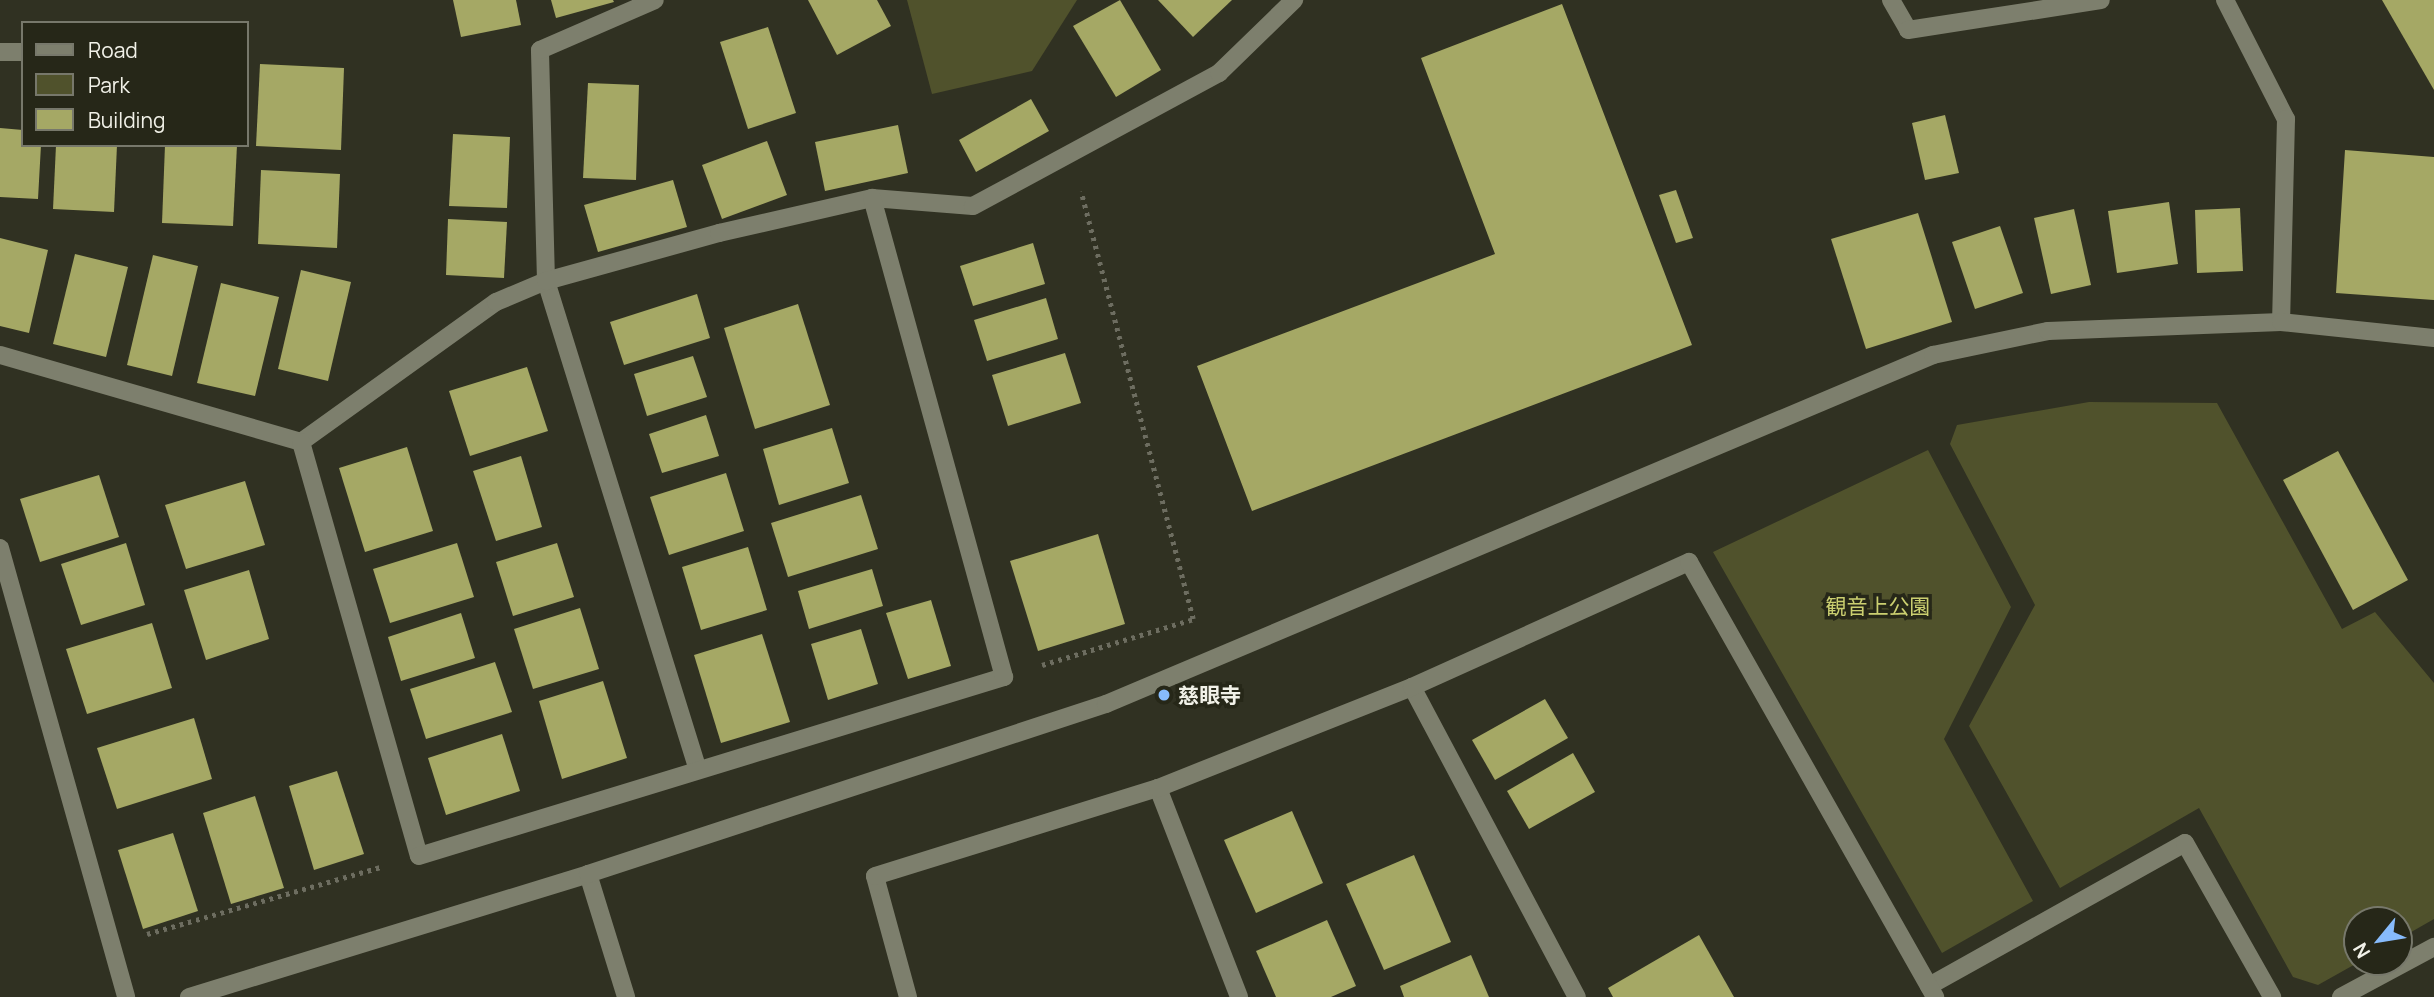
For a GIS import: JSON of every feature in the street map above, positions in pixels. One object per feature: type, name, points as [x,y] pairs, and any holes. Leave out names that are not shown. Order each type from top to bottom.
[{"type":"street","points":[[655,0],[540,50],[545,281],[697,767]]},
{"type":"street","points":[[1891,0],[1908,30],[2101,0]]},
{"type":"street","points":[[2225,0],[2286,119],[2281,322]]},
{"type":"street","points":[[301,442],[496,302],[545,281],[719,233],[873,198],[974,206],[1219,73],[1290,1]]},
{"type":"street","points":[[0,52],[21,52]]},
{"type":"street","points":[[301,442],[419,856],[697,767],[1004,677],[873,198]]},
{"type":"street","points":[[189,997],[588,874],[1106,704],[1933,355],[2048,331],[2281,322],[2434,338]]},
{"type":"street","points":[[0,355],[301,442]]},
{"type":"street","points":[[0,548],[126,997]]},
{"type":"street","points":[[908,997],[875,876],[1158,788],[1412,687],[1689,562],[1932,992],[2185,843],[2272,997]]},
{"type":"street","points":[[1412,687],[1577,997]]},
{"type":"street","points":[[1158,788],[1239,997]]},
{"type":"street","points":[[588,874],[626,997]]},
{"type":"street","points":[[2341,997],[2434,947]]},
{"type":"path","points":[[1004,677],[1193,618],[1071,155]]},
{"type":"path","points":[[112,945],[419,856]]},
{"type":"green space","points":[[907,0],[1077,0],[1032,71],[932,94]]},
{"type":"green space","points":[[2089,402],[2217,403],[2342,629],[2375,612],[2434,683],[2434,919],[2413,931],[2413,906],[2343,906],[2343,971],[2318,985],[2293,977],[2199,808],[2060,888],[1969,726],[2035,605],[1950,444],[1957,425]]},
{"type":"green space","name":"観音上公園","points":[[1928,450],[2011,607],[1944,739],[2033,901],[1942,953],[1713,552]]},
{"type":"building","points":[[453,0],[516,0],[521,25],[461,37]]},
{"type":"building","points":[[551,0],[613,0],[614,2],[556,18]]},
{"type":"building","points":[[808,0],[877,0],[891,26],[837,55]]},
{"type":"building","points":[[1120,0],[1161,70],[1116,97],[1073,26]]},
{"type":"building","points":[[1158,0],[1232,0],[1193,37]]},
{"type":"building","points":[[2382,0],[2434,0],[2434,90]]},
{"type":"building","points":[[1562,4],[1692,345],[1252,511],[1197,366],[1495,254],[1421,58]]},
{"type":"building","points":[[768,27],[796,113],[748,129],[720,42]]},
{"type":"building","points":[[260,64],[344,68],[341,150],[256,146]]},
{"type":"building","points":[[588,83],[639,85],[636,180],[583,178]]},
{"type":"building","points":[[1031,99],[1049,131],[976,172],[959,140]]},
{"type":"building","points":[[1945,115],[1959,173],[1925,180],[1912,123]]},
{"type":"building","points":[[898,125],[908,173],[825,191],[815,142]]},
{"type":"building","points":[[0,128],[21,130],[21,147],[41,147],[38,199],[0,197]]},
{"type":"building","points":[[453,134],[510,137],[507,208],[449,206]]},
{"type":"building","points":[[767,141],[787,195],[722,219],[702,165]]},
{"type":"building","points":[[56,147],[117,147],[114,212],[53,209]]},
{"type":"building","points":[[165,147],[237,147],[233,226],[162,223]]},
{"type":"building","points":[[2345,150],[2434,157],[2434,300],[2336,293]]},
{"type":"building","points":[[261,170],[340,174],[337,248],[258,244]]},
{"type":"building","points":[[673,180],[687,227],[598,252],[584,205]]},
{"type":"building","points":[[1676,190],[1693,238],[1676,243],[1659,195]]},
{"type":"building","points":[[2169,202],[2178,264],[2117,273],[2108,211]]},
{"type":"building","points":[[2240,208],[2243,271],[2197,273],[2195,210]]},
{"type":"building","points":[[2074,209],[2091,285],[2051,294],[2034,218]]},
{"type":"building","points":[[1918,213],[1952,322],[1866,349],[1831,239]]},
{"type":"building","points":[[448,219],[507,222],[504,278],[446,275]]},
{"type":"building","points":[[2000,226],[2023,293],[1975,309],[1952,242]]},
{"type":"building","points":[[0,238],[48,250],[29,333],[0,326]]},
{"type":"building","points":[[1033,243],[1045,284],[973,306],[960,266]]},
{"type":"building","points":[[75,254],[128,267],[106,357],[53,344]]},
{"type":"building","points":[[153,255],[198,266],[172,376],[127,365]]},
{"type":"building","points":[[301,270],[351,282],[328,381],[278,369]]},
{"type":"building","points":[[221,283],[279,297],[255,396],[197,383]]},
{"type":"building","points":[[697,294],[710,338],[624,365],[610,322]]},
{"type":"building","points":[[1046,298],[1058,339],[987,361],[974,320]]},
{"type":"building","points":[[798,304],[830,405],[755,429],[724,328]]},
{"type":"building","points":[[1065,353],[1081,403],[1008,426],[992,375]]},
{"type":"building","points":[[693,356],[707,397],[647,416],[634,374]]},
{"type":"building","points":[[527,367],[548,431],[470,456],[449,391]]},
{"type":"building","points":[[706,415],[719,456],[662,473],[649,434]]},
{"type":"building","points":[[832,428],[849,483],[779,505],[763,449]]},
{"type":"building","points":[[407,447],[433,531],[365,552],[339,468]]},
{"type":"building","points":[[2338,451],[2408,580],[2353,610],[2283,480]]},
{"type":"building","points":[[521,456],[542,527],[496,541],[473,471]]},
{"type":"building","points":[[726,473],[744,531],[669,555],[650,497]]},
{"type":"building","points":[[99,475],[119,537],[40,562],[20,499]]},
{"type":"building","points":[[245,481],[265,545],[186,569],[165,505]]},
{"type":"building","points":[[861,495],[878,549],[788,577],[771,523]]},
{"type":"building","points":[[1098,534],[1125,624],[1038,651],[1010,561]]},
{"type":"building","points":[[126,543],[145,605],[81,625],[61,564]]},
{"type":"building","points":[[457,543],[474,597],[390,623],[373,569]]},
{"type":"building","points":[[557,543],[574,597],[513,616],[496,562]]},
{"type":"building","points":[[748,547],[767,610],[701,630],[682,567]]},
{"type":"building","points":[[872,569],[883,606],[809,629],[798,591]]},
{"type":"building","points":[[249,570],[269,639],[206,660],[184,590]]},
{"type":"building","points":[[931,600],[951,666],[908,679],[886,613]]},
{"type":"building","points":[[580,608],[599,669],[533,689],[514,629]]},
{"type":"building","points":[[461,613],[475,658],[401,681],[388,637]]},
{"type":"building","points":[[152,623],[172,688],[87,714],[66,649]]},
{"type":"building","points":[[861,629],[878,684],[828,700],[811,644]]},
{"type":"building","points":[[762,634],[790,722],[721,743],[694,655]]},
{"type":"building","points":[[495,662],[512,712],[426,739],[410,689]]},
{"type":"building","points":[[603,681],[627,758],[562,779],[539,701]]},
{"type":"building","points":[[1545,699],[1568,738],[1495,780],[1472,740]]},
{"type":"building","points":[[194,718],[212,779],[117,809],[97,748]]},
{"type":"building","points":[[502,734],[520,791],[446,815],[428,758]]},
{"type":"building","points":[[1573,753],[1595,792],[1529,829],[1507,791]]},
{"type":"building","points":[[337,771],[364,854],[314,870],[289,786]]},
{"type":"building","points":[[255,796],[284,888],[231,904],[203,813]]},
{"type":"building","points":[[1292,811],[1323,883],[1256,913],[1224,840]]},
{"type":"building","points":[[173,833],[198,911],[143,929],[118,850]]},
{"type":"building","points":[[1414,855],[1451,942],[1384,970],[1346,884]]},
{"type":"building","points":[[1327,920],[1356,986],[1331,997],[1276,997],[1256,951]]},
{"type":"building","points":[[1699,935],[1734,997],[1613,997],[1608,988]]},
{"type":"building","points":[[1471,955],[1489,997],[1404,997],[1400,986]]},
{"type":"place","name":"慈眼寺","points":[[1164,695]]}]
